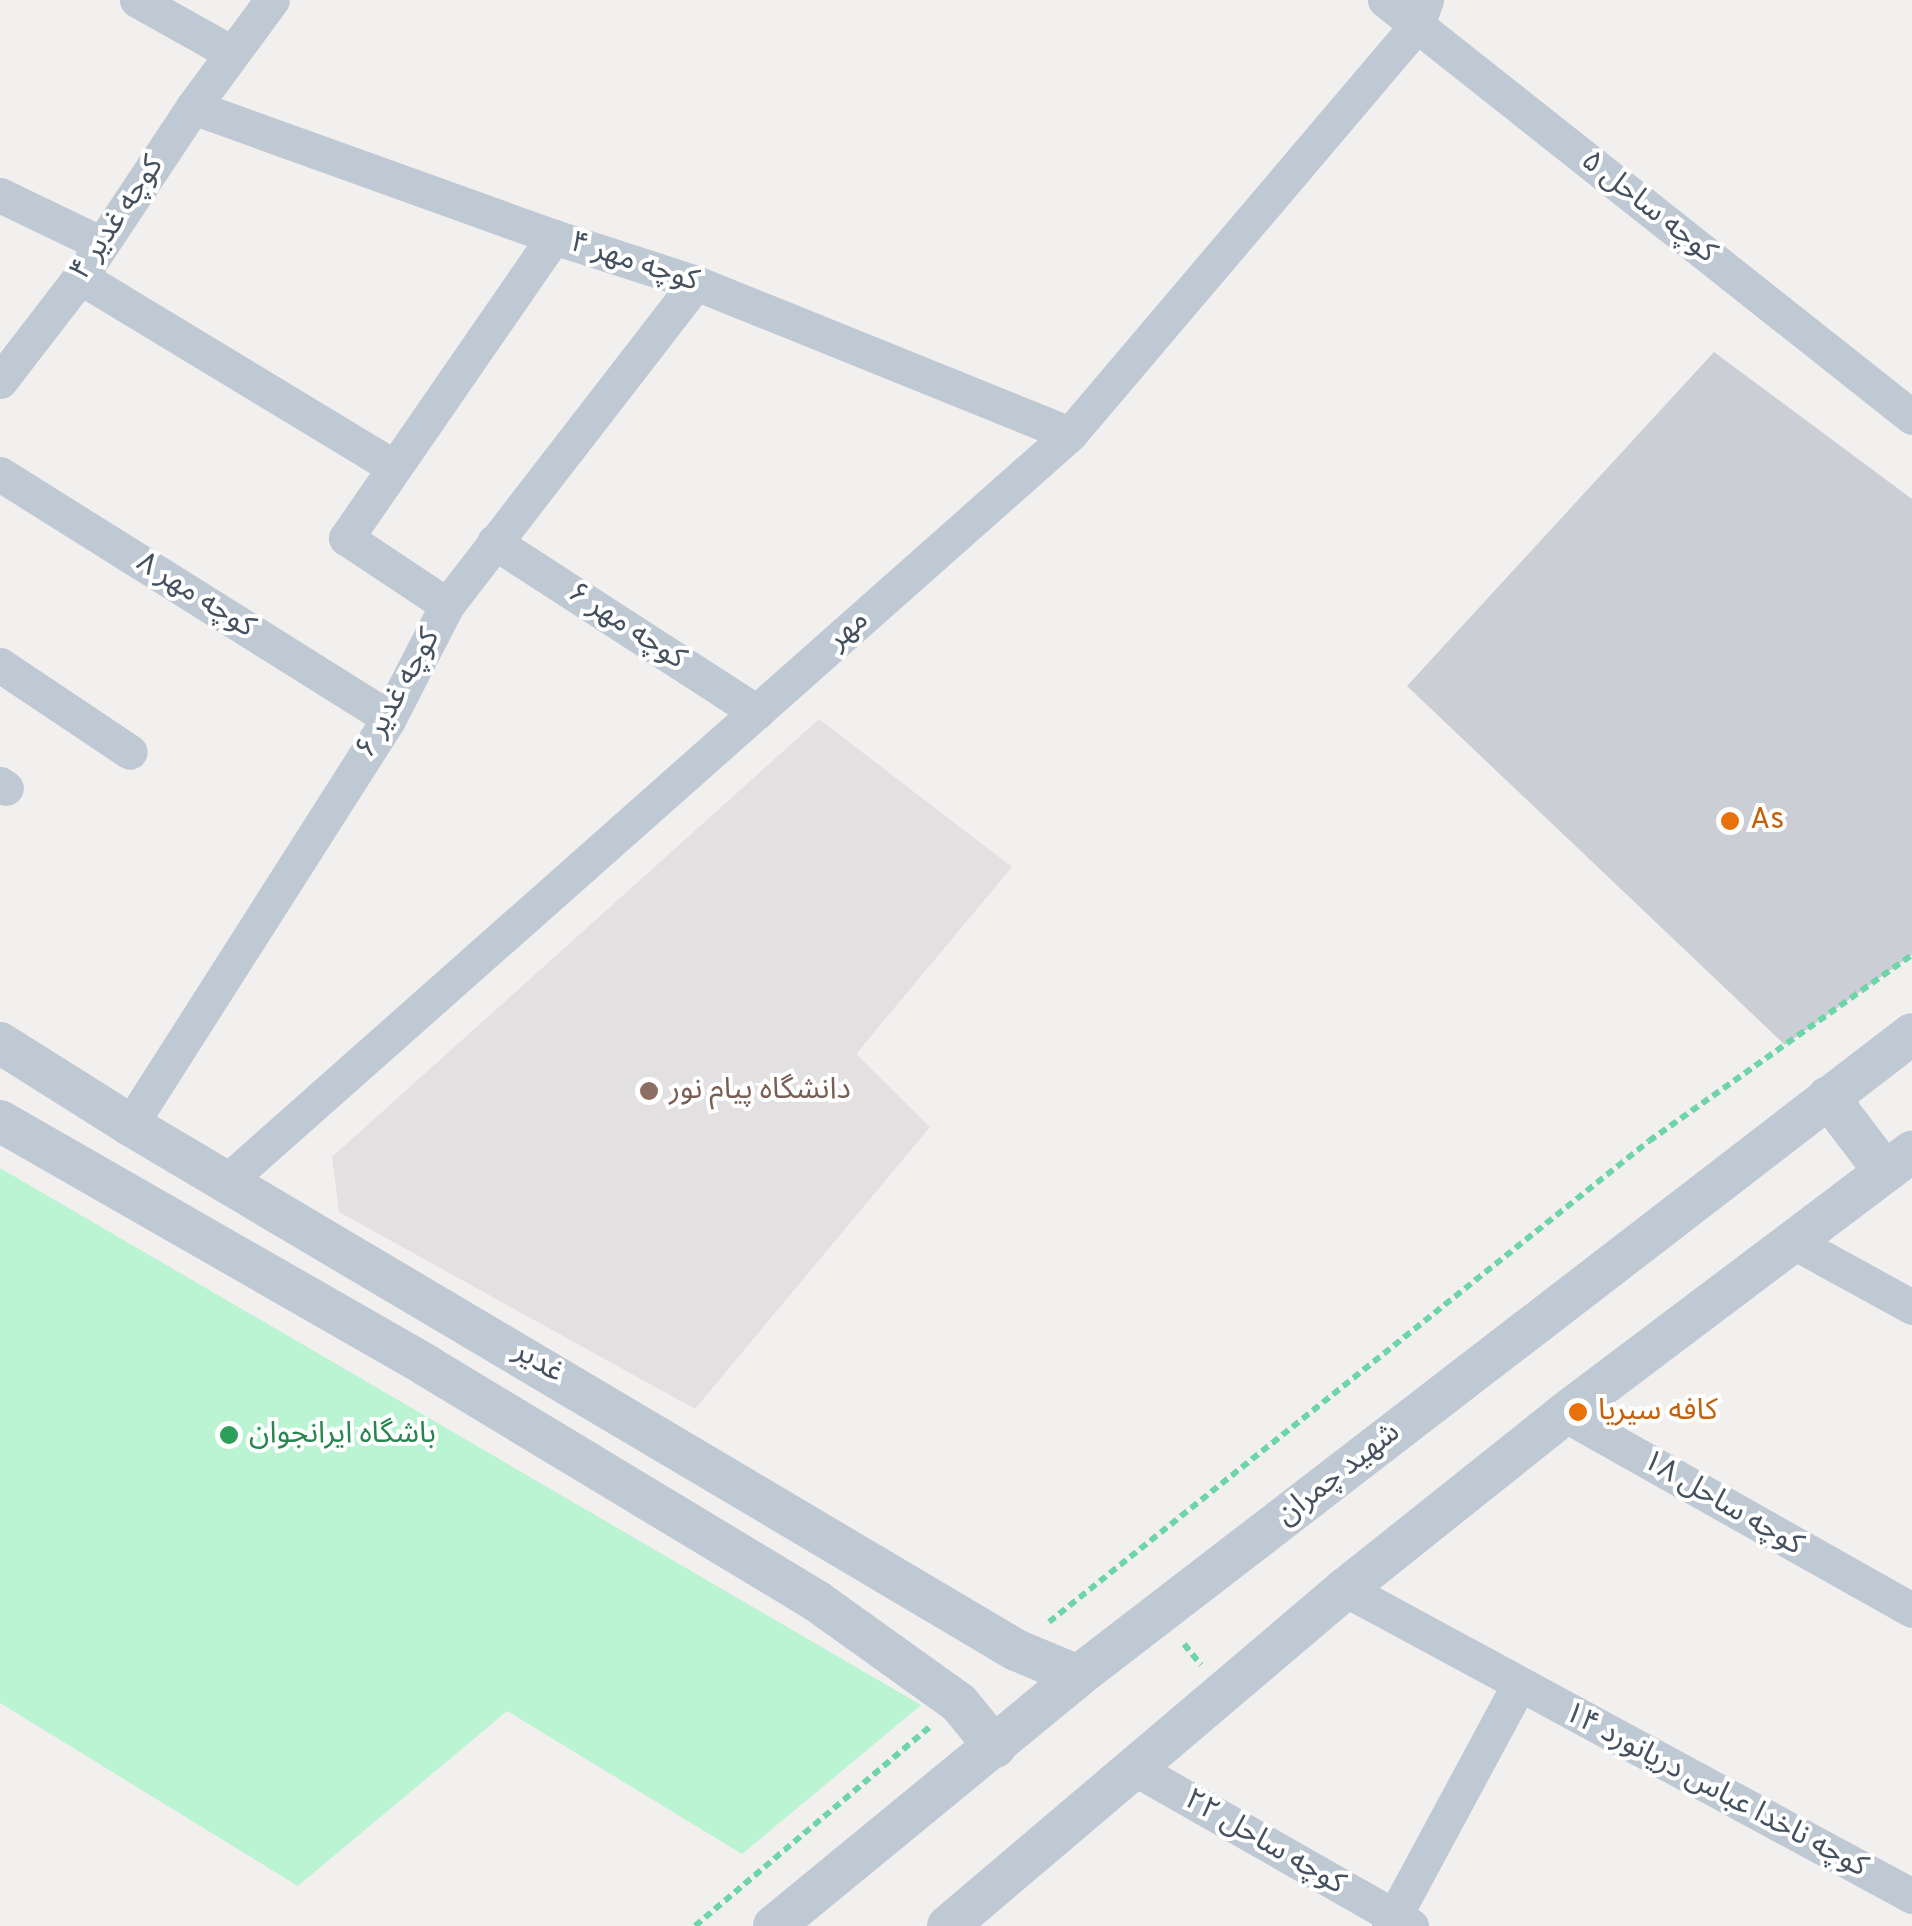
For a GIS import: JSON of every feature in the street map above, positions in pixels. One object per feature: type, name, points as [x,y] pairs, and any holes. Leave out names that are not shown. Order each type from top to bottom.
[{"type":"street","points":[[137,0],[232,53]]},
{"type":"street","name":"کوچه غدیر ۴","points":[[0,381],[80,278],[193,107],[272,0]]},
{"type":"street","name":"کوچه ساحل ۵","points":[[1385,0],[1422,13],[1912,415]]},
{"type":"street","name":"مهر","points":[[226,1182],[1070,434],[1422,13]]},
{"type":"street","name":"کوچه مهر ۴","points":[[193,107],[554,237],[696,282],[1070,434]]},
{"type":"street","points":[[0,195],[102,244]]},
{"type":"street","points":[[447,605],[346,538],[392,466],[554,237]]},
{"type":"street","points":[[80,278],[392,466]]},
{"type":"street","name":"کوچه غدیر ۶","points":[[130,1126],[389,718],[447,605],[696,282]]},
{"type":"street","name":"کوچه مهر ۸","points":[[0,474],[389,718]]},
{"type":"street","name":"کوچه مهر ۶","points":[[494,542],[757,712]]},
{"type":"street","points":[[0,665],[130,752]]},
{"type":"street","name":"شهید چمران","points":[[774,1926],[1078,1676],[1912,1034]]},
{"type":"street","name":"غدیر","points":[[0,1043],[130,1126],[526,1356],[1016,1650],[1078,1676]]},
{"type":"street","points":[[948,1926],[1346,1588],[1564,1414],[1898,1162],[1828,1096]]},
{"type":"street","name":"غدیر","points":[[0,1122],[426,1366],[818,1602],[959,1703],[995,1747]]},
{"type":"street","points":[[1792,1241],[1912,1307]]},
{"type":"street","name":"کوچه ساحل ۱۸","points":[[1564,1414],[1912,1610]]},
{"type":"street","name":"کوچه ناخدا عباس دریانورد ۱۴","points":[[1346,1588],[1518,1686],[1912,1896]]},
{"type":"street","points":[[905,1664],[921,1661],[936,1646],[944,1628],[945,1608]]},
{"type":"street","points":[[1398,1923],[1518,1686]]},
{"type":"street","name":"کوچه ساحل ۲۲","points":[[1134,1768],[1398,1923]]},
{"type":"path","points":[[1016,1650],[1649,1141],[1912,955]]},
{"type":"path","points":[[695,1926],[959,1703]]},
{"type":"shaded area","name":"دانشگاه پیام نور","points":[[819,719],[1012,867],[856,1054],[930,1127],[695,1409],[339,1212],[332,1157]]},
{"type":"green space","name":"باشگاه ایرانجوان","points":[[0,1168],[921,1705],[742,1854],[507,1711],[298,1886],[0,1703]]},
{"type":"building","name":"As","points":[[1714,352],[1912,499],[1912,955],[1785,1045],[1407,686]]},
{"type":"place","name":"As","points":[[1730,821]]},
{"type":"place","name":"دانشگاه پیام نور","points":[[649,1091]]},
{"type":"place","name":"کافه سیریا","points":[[1578,1412]]},
{"type":"place","name":"باشگاه ایرانجوان","points":[[229,1435]]}]
